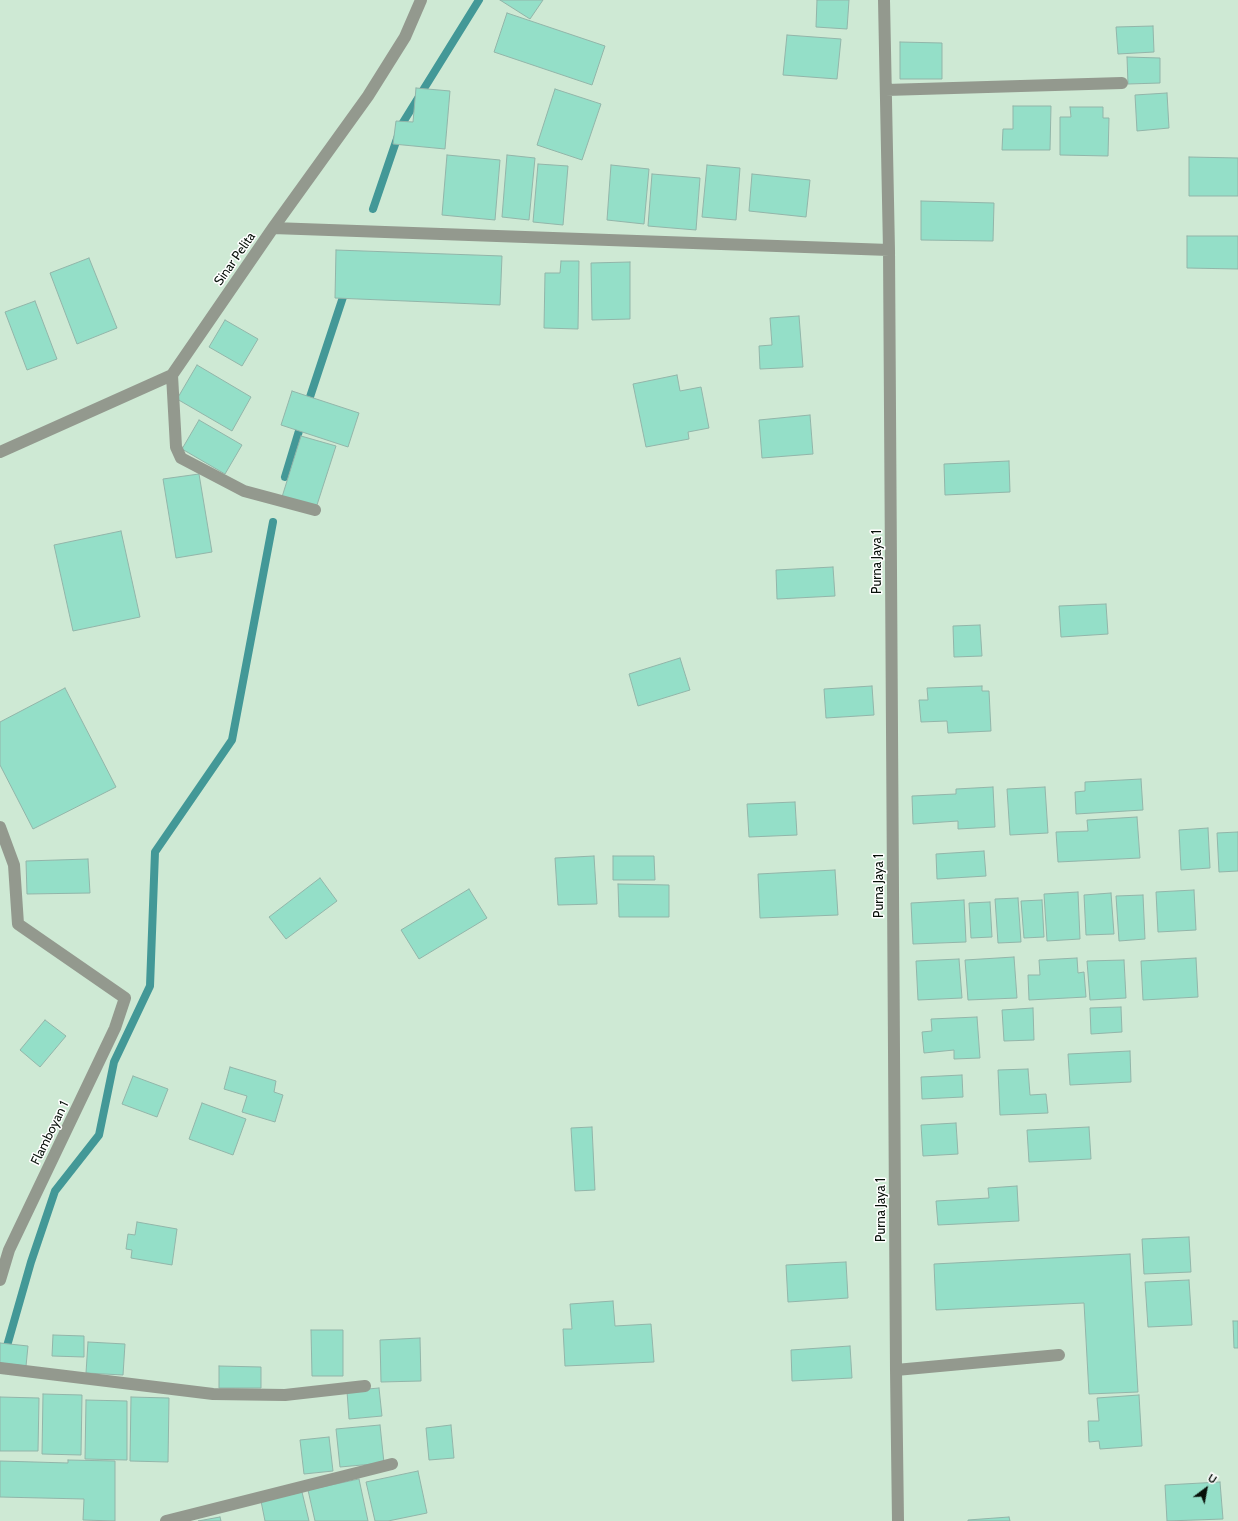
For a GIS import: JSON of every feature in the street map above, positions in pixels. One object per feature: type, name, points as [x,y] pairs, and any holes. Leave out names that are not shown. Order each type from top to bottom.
[{"type":"street","name":"Sinar Pelita","points":[[172,375],[273,228],[368,96],[405,37],[421,0]]},
{"type":"street","name":"Purna Jaya 1","points":[[884,0],[889,250],[898,1521]]},
{"type":"street","points":[[886,90],[1122,84]]},
{"type":"street","points":[[273,228],[889,250]]},
{"type":"street","points":[[0,452],[172,375],[176,447],[181,458],[244,491],[315,510]]},
{"type":"street","name":"Flamboyan 1","points":[[0,827],[14,865],[18,924],[125,998],[116,1028],[9,1250],[0,1280]]},
{"type":"street","points":[[896,1370],[1059,1355]]},
{"type":"street","points":[[0,1368],[212,1394],[285,1394],[365,1386]]},
{"type":"street","points":[[166,1521],[392,1464]]},
{"type":"building","points":[[500,0],[543,0],[530,19]]},
{"type":"building","points":[[817,0],[849,0],[847,29],[816,27]]},
{"type":"building","points":[[507,13],[605,46],[592,85],[494,52]]},
{"type":"building","points":[[1153,26],[1154,52],[1118,54],[1116,27]]},
{"type":"building","points":[[787,35],[841,39],[837,79],[783,75]]},
{"type":"building","points":[[900,42],[942,43],[942,79],[900,79]]},
{"type":"building","points":[[1127,57],[1160,58],[1160,83],[1128,84]]},
{"type":"building","points":[[416,88],[450,91],[445,149],[393,144],[396,121],[413,122]]},
{"type":"building","points":[[555,89],[601,104],[582,160],[537,145]]},
{"type":"building","points":[[1167,93],[1169,128],[1137,131],[1135,95]]},
{"type":"building","points":[[1013,106],[1051,106],[1050,150],[1002,150],[1003,129],[1013,129]]},
{"type":"building","points":[[1070,107],[1103,107],[1103,118],[1109,118],[1108,156],[1060,155],[1060,117],[1071,117]]},
{"type":"building","points":[[447,155],[500,160],[495,220],[442,215]]},
{"type":"building","points":[[507,155],[535,158],[529,220],[502,217]]},
{"type":"building","points":[[1189,157],[1238,158],[1238,196],[1189,196]]},
{"type":"building","points":[[538,164],[568,166],[563,225],[533,222]]},
{"type":"building","points":[[611,165],[649,169],[644,224],[607,220]]},
{"type":"building","points":[[707,165],[740,168],[736,220],[702,217]]},
{"type":"building","points":[[652,174],[700,178],[696,230],[648,226]]},
{"type":"building","points":[[752,174],[810,180],[806,217],[749,211]]},
{"type":"building","points":[[921,201],[994,203],[993,241],[921,240]]},
{"type":"building","points":[[1187,236],[1238,236],[1238,269],[1187,268]]},
{"type":"building","points":[[336,250],[502,256],[500,305],[335,298]]},
{"type":"building","points":[[89,258],[117,328],[77,344],[50,273]]},
{"type":"building","points":[[561,261],[579,261],[578,329],[544,328],[545,273],[560,273]]},
{"type":"building","points":[[630,262],[630,319],[592,320],[591,263]]},
{"type":"building","points":[[35,301],[57,359],[27,370],[5,312]]},
{"type":"building","points":[[799,316],[803,367],[760,369],[759,346],[772,345],[770,318]]},
{"type":"building","points":[[225,320],[258,339],[242,366],[209,347]]},
{"type":"building","points":[[197,365],[251,397],[232,431],[177,399]]},
{"type":"building","points":[[677,375],[680,391],[701,387],[709,428],[688,432],[689,439],[646,447],[633,384]]},
{"type":"building","points":[[292,391],[359,413],[348,447],[281,425]]},
{"type":"building","points":[[810,415],[813,454],[762,458],[759,420]]},
{"type":"building","points":[[199,420],[242,445],[225,474],[182,449]]},
{"type":"building","points":[[301,436],[336,446],[316,508],[282,497]]},
{"type":"building","points":[[1009,461],[1010,492],[945,495],[944,464]]},
{"type":"building","points":[[199,474],[212,552],[176,558],[163,479]]},
{"type":"building","points":[[121,531],[140,617],[73,631],[54,545]]},
{"type":"building","points":[[833,567],[835,596],[777,599],[776,570]]},
{"type":"building","points":[[1106,604],[1108,634],[1061,637],[1059,606]]},
{"type":"building","points":[[980,625],[982,656],[954,657],[953,626]]},
{"type":"building","points":[[680,658],[690,690],[638,706],[629,674]]},
{"type":"building","points":[[872,686],[874,715],[826,718],[824,689]]},
{"type":"building","points":[[982,686],[982,691],[989,691],[991,731],[948,733],[947,721],[921,722],[919,700],[928,700],[927,688]]},
{"type":"building","points":[[65,688],[116,787],[33,829],[0,765],[0,722]]},
{"type":"building","points":[[1141,779],[1143,810],[1076,814],[1075,792],[1085,791],[1085,782]]},
{"type":"building","points":[[993,787],[995,827],[958,829],[958,821],[913,824],[912,796],[956,794],[956,789]]},
{"type":"building","points":[[1045,787],[1048,833],[1010,835],[1007,789]]},
{"type":"building","points":[[795,802],[797,835],[749,837],[747,804]]},
{"type":"building","points":[[1137,817],[1140,858],[1058,862],[1056,832],[1088,831],[1087,820]]},
{"type":"building","points":[[1208,828],[1210,868],[1181,870],[1179,830]]},
{"type":"building","points":[[1238,832],[1238,871],[1219,872],[1217,833]]},
{"type":"building","points":[[984,851],[986,876],[937,879],[936,854]]},
{"type":"building","points":[[594,856],[597,904],[558,905],[555,858]]},
{"type":"building","points":[[613,856],[654,856],[655,880],[613,880]]},
{"type":"building","points":[[88,859],[90,893],[27,894],[26,861]]},
{"type":"building","points":[[835,870],[838,915],[760,918],[758,874]]},
{"type":"building","points":[[320,878],[337,901],[286,939],[269,917]]},
{"type":"building","points":[[618,884],[669,885],[669,917],[619,917]]},
{"type":"building","points":[[469,889],[487,918],[419,959],[401,930]]},
{"type":"building","points":[[1194,890],[1196,930],[1158,932],[1156,892]]},
{"type":"building","points":[[1078,892],[1080,939],[1047,941],[1044,894]]},
{"type":"building","points":[[1111,893],[1114,934],[1086,935],[1084,895]]},
{"type":"building","points":[[1143,895],[1145,939],[1119,941],[1116,896]]},
{"type":"building","points":[[1018,898],[1021,942],[998,943],[995,899]]},
{"type":"building","points":[[964,900],[966,942],[913,944],[911,903]]},
{"type":"building","points":[[1042,900],[1044,937],[1024,938],[1021,901]]},
{"type":"building","points":[[990,902],[992,937],[971,938],[969,903]]},
{"type":"building","points":[[1014,957],[1017,998],[968,1000],[965,960]]},
{"type":"building","points":[[1077,958],[1078,973],[1084,972],[1086,997],[1029,1000],[1028,975],[1040,975],[1039,960]]},
{"type":"building","points":[[1196,958],[1198,997],[1143,1000],[1141,961]]},
{"type":"building","points":[[959,959],[962,998],[918,1000],[916,961]]},
{"type":"building","points":[[1124,960],[1126,998],[1090,1000],[1087,961]]},
{"type":"building","points":[[1121,1007],[1122,1032],[1091,1034],[1090,1008]]},
{"type":"building","points":[[1033,1008],[1034,1040],[1004,1041],[1002,1010]]},
{"type":"building","points":[[977,1017],[980,1058],[954,1059],[954,1050],[924,1053],[922,1032],[932,1031],[931,1019]]},
{"type":"building","points":[[45,1020],[66,1036],[40,1067],[20,1050]]},
{"type":"building","points":[[1130,1051],[1131,1082],[1070,1085],[1068,1054]]},
{"type":"building","points":[[230,1067],[276,1081],[274,1092],[283,1095],[275,1122],[242,1112],[247,1096],[224,1089]]},
{"type":"building","points":[[1028,1069],[1030,1095],[1046,1094],[1048,1113],[1000,1115],[998,1070]]},
{"type":"building","points":[[962,1075],[963,1097],[922,1099],[921,1077]]},
{"type":"building","points":[[133,1076],[168,1089],[157,1117],[122,1104]]},
{"type":"building","points":[[202,1103],[246,1119],[233,1155],[189,1139]]},
{"type":"building","points":[[956,1123],[958,1154],[923,1156],[921,1125]]},
{"type":"building","points":[[592,1127],[595,1190],[575,1191],[571,1128]]},
{"type":"building","points":[[1089,1127],[1091,1159],[1029,1162],[1027,1130]]},
{"type":"building","points":[[1017,1186],[1019,1221],[938,1225],[936,1201],[989,1198],[988,1188]]},
{"type":"building","points":[[137,1222],[177,1229],[172,1265],[131,1258],[132,1250],[126,1249],[128,1234],[135,1235]]},
{"type":"building","points":[[1189,1237],[1191,1272],[1144,1274],[1142,1239]]},
{"type":"building","points":[[1130,1254],[1138,1392],[1089,1394],[1084,1303],[936,1310],[934,1264]]},
{"type":"building","points":[[846,1262],[848,1298],[788,1302],[786,1265]]},
{"type":"building","points":[[1189,1280],[1192,1325],[1148,1327],[1145,1282]]},
{"type":"building","points":[[613,1301],[615,1326],[651,1324],[654,1362],[565,1366],[563,1329],[572,1329],[570,1304]]},
{"type":"building","points":[[1233,1321],[1238,1321],[1238,1348],[1234,1348]]},
{"type":"building","points":[[311,1330],[343,1330],[343,1376],[312,1376]]},
{"type":"building","points":[[53,1335],[84,1336],[84,1357],[52,1356]]},
{"type":"building","points":[[420,1338],[421,1381],[381,1382],[380,1340]]},
{"type":"building","points":[[88,1342],[125,1344],[123,1375],[86,1373]]},
{"type":"building","points":[[0,1343],[28,1346],[26,1366],[0,1363]]},
{"type":"building","points":[[850,1346],[852,1378],[792,1381],[791,1350]]},
{"type":"building","points":[[219,1366],[261,1367],[261,1388],[219,1388]]},
{"type":"building","points":[[379,1388],[382,1416],[349,1419],[347,1391]]},
{"type":"building","points":[[43,1394],[82,1395],[81,1455],[42,1454]]},
{"type":"building","points":[[1139,1395],[1142,1446],[1100,1449],[1099,1441],[1089,1442],[1088,1421],[1099,1421],[1097,1398]]},
{"type":"building","points":[[0,1397],[39,1398],[38,1451],[0,1451]]},
{"type":"building","points":[[131,1397],[169,1398],[168,1462],[130,1461]]},
{"type":"building","points":[[86,1400],[127,1401],[127,1460],[85,1459]]},
{"type":"building","points":[[380,1425],[384,1463],[340,1467],[336,1429]]},
{"type":"building","points":[[451,1425],[454,1458],[429,1460],[426,1428]]},
{"type":"building","points":[[329,1437],[333,1471],[304,1474],[300,1440]]},
{"type":"building","points":[[68,1460],[115,1461],[115,1521],[83,1520],[84,1499],[0,1497],[0,1461],[68,1463]]},
{"type":"building","points":[[418,1471],[427,1513],[388,1521],[375,1521],[366,1482]]},
{"type":"building","points":[[359,1479],[368,1521],[315,1521],[308,1490]]},
{"type":"building","points":[[1220,1482],[1223,1519],[1167,1521],[1165,1485]]},
{"type":"building","points":[[302,1492],[309,1521],[265,1521],[261,1501]]},
{"type":"building","points":[[220,1517],[221,1521],[198,1521]]},
{"type":"building","points":[[1009,1517],[1010,1521],[968,1521],[968,1520]]},
{"type":"waterway","points":[[373,209],[402,124],[479,0]]},
{"type":"waterway","points":[[307,406],[346,288]]},
{"type":"waterway","points":[[285,477],[302,421]]},
{"type":"waterway","points":[[5,1353],[31,1262],[55,1191],[99,1135],[114,1062],[150,986],[155,852],[232,740],[273,522]]}]
